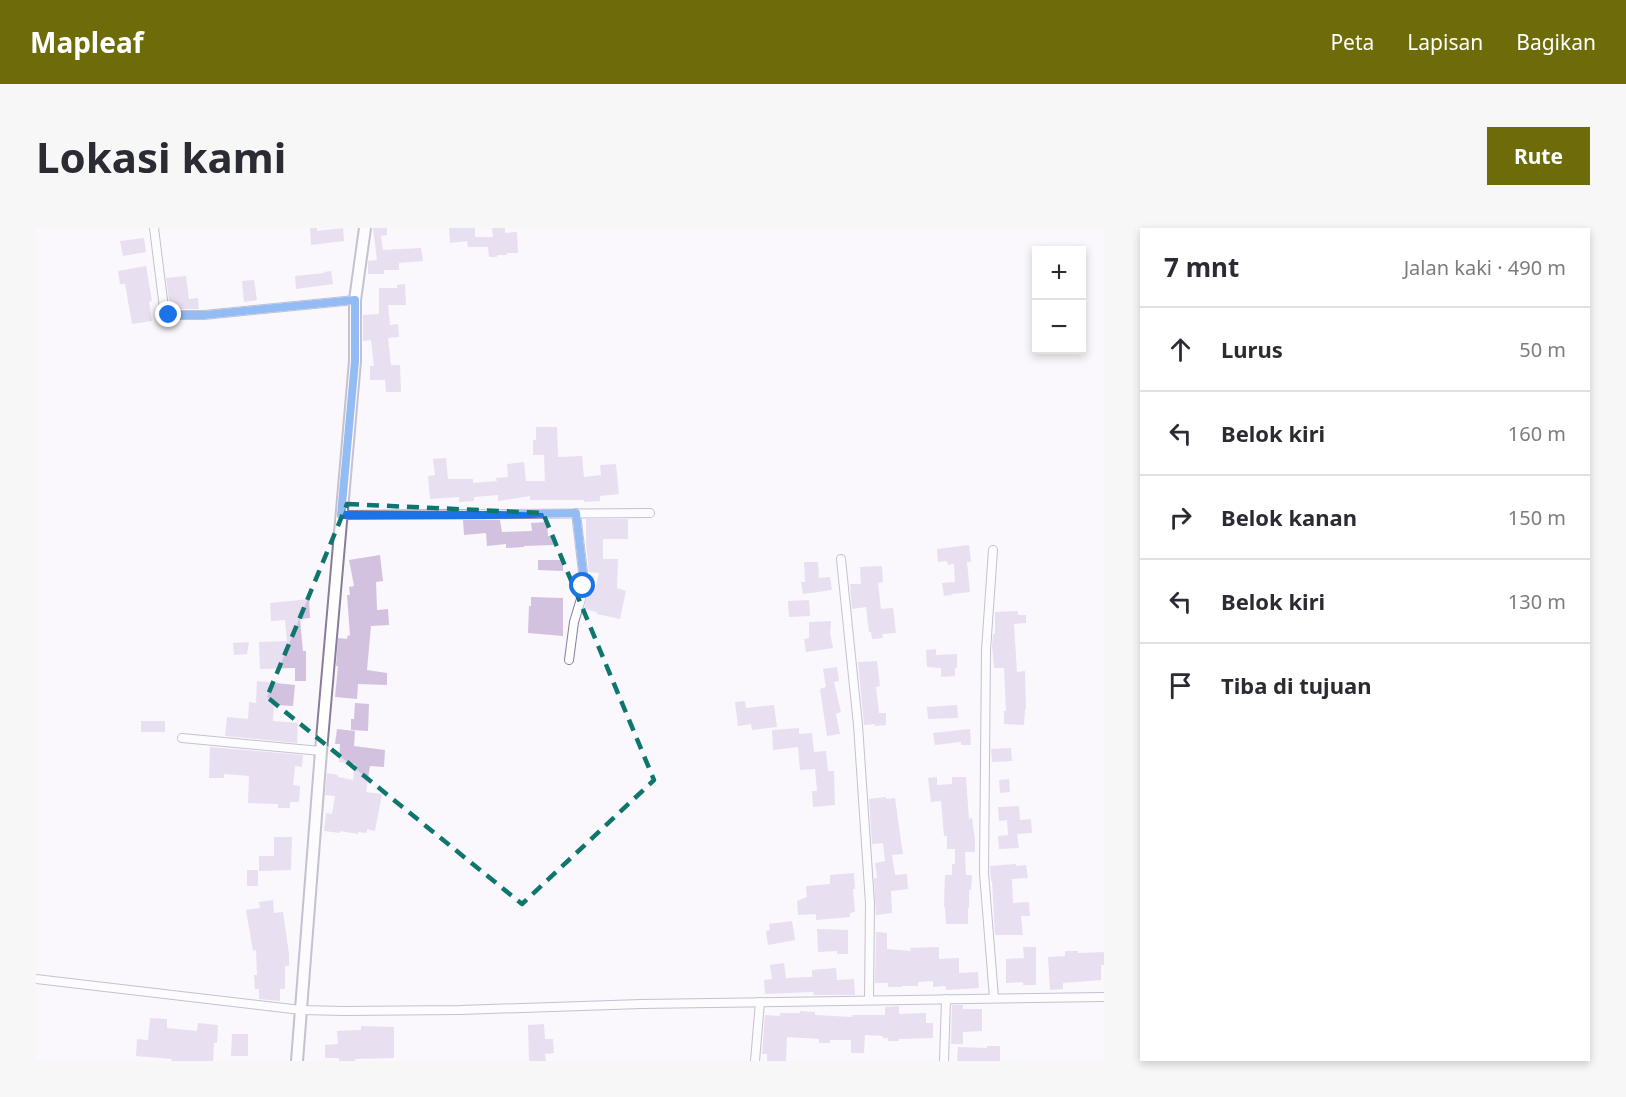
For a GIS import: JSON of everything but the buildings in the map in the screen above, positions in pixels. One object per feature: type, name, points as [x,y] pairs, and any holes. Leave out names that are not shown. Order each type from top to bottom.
[{"type":"main road","points":[[297,1061],[355,361],[355,300],[365,228]]},
{"type":"street","points":[[154,228],[164,309],[169,315],[204,315],[355,300]]},
{"type":"street","points":[[569,660],[574,622],[583,586],[576,513]]},
{"type":"street","points":[[341,515],[650,513]]},
{"type":"street","points":[[993,550],[986,650],[984,873],[994,998]]},
{"type":"street","points":[[841,559],[858,725],[870,903],[868,1000]]},
{"type":"street","points":[[182,738],[321,751]]},
{"type":"street","points":[[36,979],[301,1010],[344,1011],[1104,997]]},
{"type":"street","points":[[944,1061],[946,999]]},
{"type":"street","points":[[755,1061],[760,1002]]},
{"type":"highlighted area","points":[[347,504],[543,513],[654,780],[522,904],[267,697]]},
{"type":"route","points":[[169,315],[204,315],[355,300],[355,361],[341,515],[576,513],[583,586]]}]
